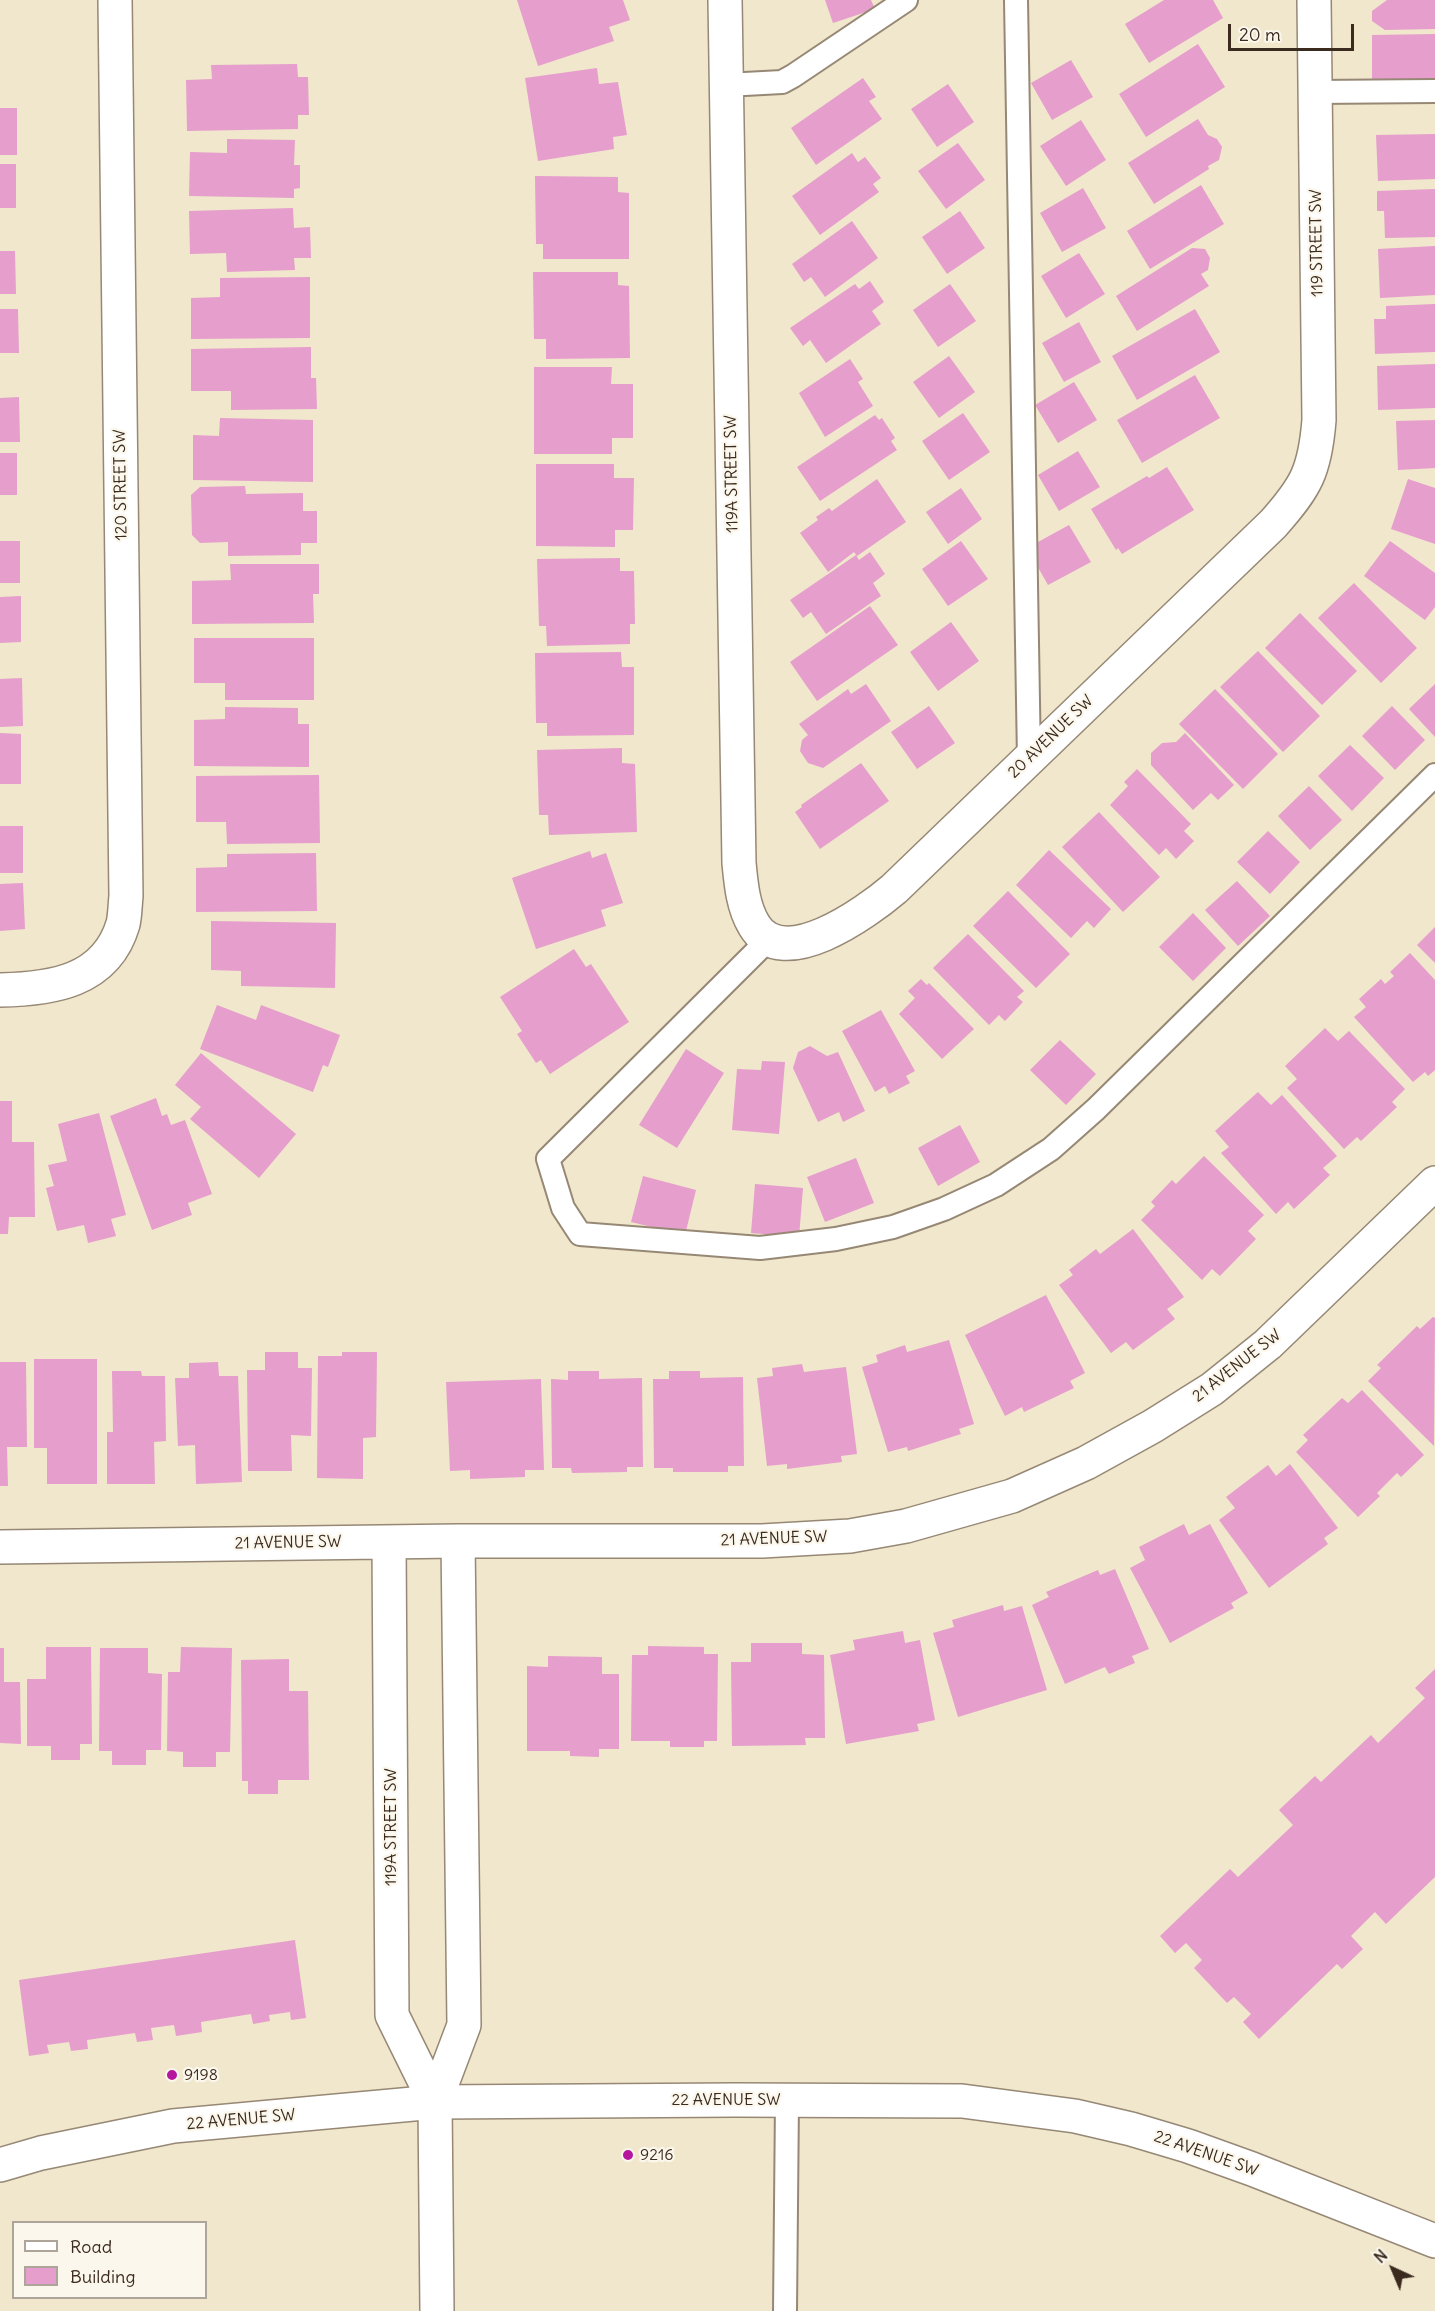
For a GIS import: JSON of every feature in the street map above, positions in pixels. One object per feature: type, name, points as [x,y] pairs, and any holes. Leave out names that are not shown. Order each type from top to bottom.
[{"type":"street","name":"120 STREET SW","points":[[0,990],[61,985],[79,978],[99,963],[114,944],[123,924],[126,896],[115,0]]},
{"type":"street","name":"119A STREET SW","points":[[725,0],[739,863],[747,908],[755,927],[769,939]]},
{"type":"street","name":"119 STREET SW","points":[[1305,484],[1317,445],[1319,420],[1314,0]]},
{"type":"street","name":"20 AVENUE SW","points":[[769,939],[785,944],[801,942],[827,933],[873,907],[1273,524],[1305,484]]},
{"type":"street","name":"21 AVENUE SW","points":[[0,1547],[458,1541],[762,1541],[850,1536],[906,1526],[1012,1496],[1086,1463],[1153,1426],[1212,1389],[1268,1344],[1435,1183]]},
{"type":"street","name":"119A STREET SW","points":[[437,2311],[435,2102],[464,2025],[458,1541]]},
{"type":"street","name":"119A STREET SW","points":[[389,1542],[392,2014],[435,2102]]},
{"type":"street","name":"22 AVENUE SW","points":[[0,2164],[41,2152],[173,2126],[435,2102],[962,2101],[1075,2115],[1131,2129],[1188,2146],[1435,2241]]},
{"type":"lane","points":[[726,85],[782,81],[794,76],[906,0]]},
{"type":"lane","points":[[1016,0],[1029,759]]},
{"type":"lane","points":[[1315,92],[1435,91]]},
{"type":"lane","points":[[769,939],[548,1159],[563,1208],[580,1234],[760,1248],[825,1240],[893,1227],[944,1209],[996,1185],[1051,1149],[1096,1109],[1434,778]]},
{"type":"lane","points":[[785,2311],[786,2100]]},
{"type":"building","points":[[517,0],[623,0],[630,20],[609,27],[614,41],[538,66]]},
{"type":"building","points":[[825,0],[871,0],[875,9],[833,23]]},
{"type":"building","points":[[1164,0],[1213,0],[1223,18],[1149,63],[1125,24]]},
{"type":"building","points":[[1387,0],[1435,0],[1435,29],[1385,30],[1372,21],[1372,11]]},
{"type":"building","points":[[1435,34],[1435,87],[1372,88],[1372,35]]},
{"type":"building","points":[[1198,44],[1225,87],[1146,137],[1119,94]]},
{"type":"building","points":[[1071,60],[1093,97],[1052,120],[1031,83]]},
{"type":"building","points":[[297,64],[298,77],[308,77],[309,115],[298,115],[298,129],[187,131],[186,80],[212,79],[211,65]]},
{"type":"building","points":[[597,68],[599,84],[618,82],[627,135],[613,137],[614,149],[538,161],[525,78]]},
{"type":"building","points":[[863,78],[876,97],[869,101],[882,119],[816,165],[791,128]]},
{"type":"building","points":[[948,84],[974,122],[937,147],[911,109]]},
{"type":"building","points":[[0,108],[17,108],[17,155],[0,155]]},
{"type":"building","points":[[1198,119],[1208,135],[1217,139],[1222,147],[1219,160],[1208,166],[1209,169],[1154,204],[1128,163]]},
{"type":"building","points":[[1081,120],[1106,160],[1066,186],[1040,146]]},
{"type":"building","points":[[1435,134],[1435,179],[1378,181],[1376,135]]},
{"type":"building","points":[[227,139],[295,140],[294,165],[300,165],[300,188],[294,189],[294,198],[189,196],[190,152],[227,153]]},
{"type":"building","points":[[958,143],[985,180],[946,209],[918,171]]},
{"type":"building","points":[[852,153],[858,162],[865,157],[881,178],[873,184],[879,192],[820,235],[792,196]]},
{"type":"building","points":[[0,164],[16,164],[16,208],[0,208]]},
{"type":"building","points":[[535,176],[618,177],[618,192],[629,193],[629,259],[543,259],[543,244],[536,244]]},
{"type":"building","points":[[1201,185],[1224,224],[1150,269],[1127,231]]},
{"type":"building","points":[[1083,188],[1106,228],[1062,252],[1040,213]]},
{"type":"building","points":[[1435,189],[1435,237],[1385,238],[1384,211],[1377,211],[1377,191]]},
{"type":"building","points":[[293,208],[294,228],[310,227],[311,258],[294,258],[295,270],[227,272],[226,253],[190,254],[189,211]]},
{"type":"building","points":[[960,211],[985,248],[947,274],[922,237]]},
{"type":"building","points":[[852,221],[878,258],[825,297],[811,277],[804,282],[792,264]]},
{"type":"building","points":[[1435,246],[1435,295],[1380,298],[1378,249]]},
{"type":"building","points":[[1192,248],[1205,249],[1210,258],[1208,270],[1201,274],[1209,286],[1137,331],[1116,296]]},
{"type":"building","points":[[0,251],[15,251],[16,294],[0,294]]},
{"type":"building","points":[[1079,253],[1105,294],[1066,318],[1041,276]]},
{"type":"building","points":[[533,272],[618,272],[618,285],[629,286],[630,358],[546,359],[546,339],[534,339]]},
{"type":"building","points":[[310,277],[310,338],[191,339],[191,298],[220,297],[220,278]]},
{"type":"building","points":[[870,281],[884,302],[872,311],[881,324],[826,363],[810,340],[803,346],[790,328],[855,284],[859,289]]},
{"type":"building","points":[[950,284],[976,321],[938,347],[913,310]]},
{"type":"building","points":[[1435,304],[1435,352],[1375,354],[1374,319],[1386,319],[1386,306]]},
{"type":"building","points":[[0,309],[18,309],[19,353],[0,353]]},
{"type":"building","points":[[1195,309],[1220,352],[1137,400],[1112,356]]},
{"type":"building","points":[[1079,322],[1101,362],[1064,382],[1042,343]]},
{"type":"building","points":[[311,347],[311,378],[316,378],[317,409],[231,410],[231,391],[191,391],[191,349]]},
{"type":"building","points":[[949,356],[975,392],[939,418],[913,382]]},
{"type":"building","points":[[850,359],[863,379],[858,382],[873,406],[825,437],[799,393]]},
{"type":"building","points":[[1435,364],[1435,408],[1378,410],[1377,366]]},
{"type":"building","points":[[534,367],[612,367],[611,384],[633,384],[633,438],[612,438],[612,454],[534,454]]},
{"type":"building","points":[[1195,375],[1220,418],[1142,463],[1117,420]]},
{"type":"building","points":[[1074,382],[1097,420],[1058,443],[1035,405]]},
{"type":"building","points":[[19,397],[20,442],[0,442],[0,398]]},
{"type":"building","points":[[963,413],[990,452],[949,480],[922,441]]},
{"type":"building","points":[[875,415],[879,420],[882,418],[895,438],[891,441],[897,450],[820,501],[797,467]]},
{"type":"building","points":[[220,418],[313,420],[313,482],[193,480],[193,435],[219,436]]},
{"type":"building","points":[[1435,420],[1435,468],[1398,470],[1396,421]]},
{"type":"building","points":[[1078,451],[1100,487],[1059,511],[1038,475]]},
{"type":"building","points":[[0,453],[17,453],[17,495],[0,495]]},
{"type":"building","points":[[536,464],[614,464],[614,478],[634,478],[633,530],[615,530],[615,547],[536,546]]},
{"type":"building","points":[[1167,467],[1194,510],[1122,554],[1118,548],[1116,550],[1091,509]]},
{"type":"building","points":[[877,479],[906,522],[857,556],[854,552],[828,572],[800,533],[818,520],[816,517],[829,508],[832,511]]},
{"type":"building","points":[[1408,479],[1435,488],[1435,544],[1391,529]]},
{"type":"building","points":[[245,486],[246,494],[303,493],[303,511],[317,511],[317,543],[301,543],[301,555],[228,556],[228,542],[200,543],[192,535],[191,495],[200,487]]},
{"type":"building","points":[[961,488],[982,519],[948,544],[926,512]]},
{"type":"building","points":[[1069,525],[1091,562],[1048,585],[1027,548]]},
{"type":"building","points":[[0,541],[20,541],[20,583],[0,583]]},
{"type":"building","points":[[961,541],[988,579],[948,606],[922,569]]},
{"type":"building","points":[[1390,541],[1435,573],[1435,607],[1425,620],[1364,576]]},
{"type":"building","points":[[870,552],[885,574],[873,583],[881,596],[826,634],[811,612],[803,618],[790,600],[856,555],[859,560]]},
{"type":"building","points":[[620,558],[620,571],[634,571],[635,624],[630,624],[630,644],[547,646],[546,626],[539,626],[537,559]]},
{"type":"building","points":[[230,564],[319,564],[319,594],[313,594],[314,623],[192,624],[192,581],[231,580]]},
{"type":"building","points":[[1354,583],[1417,648],[1381,683],[1318,618]]},
{"type":"building","points":[[21,596],[21,642],[0,643],[0,597]]},
{"type":"building","points":[[870,606],[898,645],[817,701],[790,662]]},
{"type":"building","points":[[1300,613],[1357,671],[1322,705],[1265,648]]},
{"type":"building","points":[[951,622],[979,661],[938,691],[910,652]]},
{"type":"building","points":[[194,638],[314,638],[314,700],[225,700],[225,683],[194,683]]},
{"type":"building","points":[[1258,651],[1320,716],[1283,752],[1220,687]]},
{"type":"building","points":[[621,652],[622,667],[634,667],[634,735],[547,736],[547,723],[536,723],[535,653]]},
{"type":"building","points":[[22,678],[23,726],[0,727],[0,679]]},
{"type":"building","points":[[866,684],[891,721],[823,768],[808,763],[800,751],[802,740],[808,735],[799,724],[848,689],[851,694]]},
{"type":"building","points":[[1435,684],[1435,737],[1409,709]]},
{"type":"building","points":[[1215,689],[1278,754],[1243,789],[1179,724]]},
{"type":"building","points":[[929,706],[955,743],[917,769],[891,732]]},
{"type":"building","points":[[1392,706],[1425,740],[1395,770],[1362,736]]},
{"type":"building","points":[[225,707],[298,708],[298,724],[309,724],[309,767],[194,766],[194,720],[225,719]]},
{"type":"building","points":[[0,733],[21,734],[21,784],[0,784]]},
{"type":"building","points":[[1185,733],[1234,785],[1218,800],[1211,793],[1193,810],[1151,765],[1151,753],[1162,743],[1176,742]]},
{"type":"building","points":[[1350,745],[1384,778],[1352,811],[1318,776]]},
{"type":"building","points":[[622,748],[622,763],[635,764],[637,832],[549,835],[548,815],[539,815],[537,750]]},
{"type":"building","points":[[861,763],[889,801],[820,849],[795,812],[802,807],[801,805]]},
{"type":"building","points":[[1137,769],[1191,824],[1184,831],[1194,841],[1176,859],[1166,848],[1159,855],[1110,805],[1128,786],[1124,782]]},
{"type":"building","points":[[319,775],[320,843],[227,844],[226,822],[196,822],[196,776]]},
{"type":"building","points":[[1309,786],[1342,820],[1310,850],[1278,816]]},
{"type":"building","points":[[1099,812],[1160,877],[1123,912],[1062,847]]},
{"type":"building","points":[[0,826],[23,826],[23,873],[0,873]]},
{"type":"building","points":[[1268,831],[1300,862],[1270,894],[1237,862]]},
{"type":"building","points":[[1049,850],[1111,909],[1094,928],[1087,921],[1071,938],[1016,885]]},
{"type":"building","points":[[590,851],[592,858],[606,853],[623,903],[601,910],[606,926],[536,949],[512,878]]},
{"type":"building","points":[[316,853],[317,911],[196,912],[196,868],[227,867],[227,854]]},
{"type":"building","points":[[1237,881],[1270,916],[1238,946],[1205,910]]},
{"type":"building","points":[[23,883],[25,929],[0,931],[0,884]]},
{"type":"building","points":[[1008,891],[1070,954],[1036,988],[973,926]]},
{"type":"building","points":[[1193,913],[1226,948],[1193,981],[1159,947]]},
{"type":"building","points":[[211,921],[336,923],[335,988],[241,986],[241,971],[211,970]]},
{"type":"building","points":[[1435,927],[1435,963],[1417,945]]},
{"type":"building","points":[[968,934],[1024,991],[1017,997],[1023,1002],[1005,1021],[999,1015],[989,1025],[933,968]]},
{"type":"building","points":[[574,949],[586,967],[591,964],[629,1022],[550,1074],[541,1060],[536,1063],[517,1034],[522,1031],[500,997]]},
{"type":"building","points":[[1410,953],[1435,980],[1435,1070],[1428,1076],[1425,1072],[1413,1082],[1354,1017],[1366,1007],[1359,999],[1381,979],[1385,984],[1394,976],[1390,972]]},
{"type":"building","points":[[921,979],[927,985],[929,983],[974,1029],[942,1059],[899,1014],[915,998],[908,991]]},
{"type":"building","points":[[217,1005],[256,1020],[261,1005],[340,1035],[328,1067],[323,1065],[313,1092],[200,1049]]},
{"type":"building","points":[[881,1010],[915,1071],[906,1076],[910,1083],[889,1094],[885,1086],[875,1092],[842,1031]]},
{"type":"building","points":[[1325,1028],[1338,1041],[1349,1031],[1405,1089],[1392,1102],[1397,1107],[1361,1141],[1357,1137],[1344,1149],[1287,1088],[1297,1079],[1285,1066]]},
{"type":"building","points":[[1060,1040],[1096,1074],[1066,1105],[1030,1070]]},
{"type":"building","points":[[810,1046],[827,1056],[838,1052],[865,1111],[843,1122],[839,1112],[818,1122],[793,1068],[798,1052]]},
{"type":"building","points":[[686,1049],[724,1073],[677,1148],[639,1125]]},
{"type":"building","points":[[201,1053],[296,1134],[259,1178],[190,1119],[201,1107],[175,1085]]},
{"type":"building","points":[[762,1061],[785,1062],[779,1134],[732,1130],[737,1069],[761,1070]]},
{"type":"building","points":[[1258,1092],[1271,1105],[1282,1095],[1337,1156],[1323,1168],[1330,1175],[1294,1209],[1288,1202],[1276,1214],[1221,1153],[1229,1147],[1215,1131]]},
{"type":"building","points":[[156,1098],[162,1116],[167,1114],[171,1125],[185,1120],[212,1194],[188,1203],[192,1215],[152,1230],[110,1116]]},
{"type":"building","points":[[0,1101],[12,1101],[12,1142],[34,1142],[35,1217],[9,1217],[8,1234],[0,1234]]},
{"type":"building","points":[[99,1113],[126,1215],[111,1219],[116,1236],[88,1243],[84,1225],[57,1231],[46,1188],[54,1186],[48,1165],[67,1161],[58,1124]]},
{"type":"building","points":[[960,1125],[980,1162],[938,1186],[918,1148]]},
{"type":"building","points":[[1204,1156],[1264,1215],[1248,1231],[1256,1239],[1220,1276],[1212,1269],[1202,1280],[1141,1220],[1155,1206],[1151,1202],[1172,1180],[1176,1184]]},
{"type":"building","points":[[856,1158],[874,1203],[825,1222],[807,1177]]},
{"type":"building","points":[[643,1176],[696,1190],[685,1235],[631,1222]]},
{"type":"building","points":[[755,1184],[803,1188],[799,1237],[751,1233]]},
{"type":"building","points":[[1133,1229],[1184,1297],[1167,1309],[1175,1319],[1133,1350],[1126,1342],[1111,1353],[1059,1285],[1073,1275],[1069,1270],[1096,1249],[1100,1254]]},
{"type":"building","points":[[1046,1295],[1085,1373],[1070,1381],[1074,1388],[1024,1412],[1022,1407],[1005,1416],[965,1335]]},
{"type":"building","points":[[1433,1317],[1435,1318],[1434,1446],[1368,1381],[1381,1368],[1377,1365],[1417,1326],[1420,1329]]},
{"type":"building","points":[[949,1340],[974,1424],[959,1429],[961,1434],[908,1451],[907,1447],[888,1452],[862,1367],[878,1362],[876,1355],[905,1345],[907,1352]]},
{"type":"building","points":[[265,1352],[298,1352],[298,1368],[312,1368],[311,1436],[291,1435],[292,1471],[248,1471],[247,1370],[265,1370]]},
{"type":"building","points":[[342,1352],[377,1352],[376,1437],[363,1438],[363,1479],[317,1478],[318,1356],[342,1356]]},
{"type":"building","points":[[34,1359],[97,1359],[97,1484],[47,1484],[47,1448],[34,1448]]},
{"type":"building","points":[[0,1362],[26,1362],[27,1447],[7,1447],[8,1486],[0,1486]]},
{"type":"building","points":[[218,1362],[219,1376],[238,1376],[242,1482],[196,1484],[195,1445],[178,1446],[175,1378],[189,1378],[189,1363]]},
{"type":"building","points":[[802,1364],[804,1372],[846,1367],[857,1454],[841,1456],[842,1462],[787,1469],[787,1464],[767,1466],[757,1378],[773,1376],[772,1368]]},
{"type":"building","points":[[112,1371],[141,1371],[142,1376],[165,1376],[166,1441],[154,1442],[155,1484],[107,1484],[107,1432],[113,1432]]},
{"type":"building","points":[[568,1371],[599,1371],[599,1379],[642,1378],[643,1467],[627,1467],[627,1472],[572,1473],[571,1468],[552,1468],[551,1379],[568,1380]]},
{"type":"building","points":[[669,1371],[700,1371],[700,1378],[743,1377],[744,1466],[728,1466],[728,1472],[673,1472],[673,1468],[654,1468],[653,1379],[669,1379]]},
{"type":"building","points":[[541,1379],[544,1470],[525,1470],[525,1477],[470,1479],[470,1470],[450,1471],[446,1382]]},
{"type":"building","points":[[1362,1390],[1424,1455],[1401,1477],[1397,1473],[1377,1493],[1380,1496],[1358,1517],[1296,1452],[1308,1440],[1303,1435],[1342,1398],[1348,1403]]},
{"type":"building","points":[[1290,1464],[1338,1528],[1324,1538],[1328,1544],[1269,1588],[1219,1520],[1235,1508],[1226,1497],[1268,1465],[1276,1476]]},
{"type":"building","points":[[1184,1524],[1189,1535],[1210,1524],[1248,1593],[1231,1603],[1234,1608],[1170,1643],[1130,1568],[1145,1560],[1139,1547]]},
{"type":"building","points":[[1115,1569],[1149,1649],[1132,1656],[1135,1663],[1109,1674],[1105,1667],[1065,1684],[1032,1605],[1049,1597],[1046,1592],[1098,1570],[1100,1575]]},
{"type":"building","points":[[1003,1605],[1004,1611],[1022,1606],[1047,1690],[958,1717],[933,1633],[954,1627],[952,1620]]},
{"type":"building","points":[[903,1631],[905,1643],[920,1640],[935,1720],[917,1724],[919,1731],[846,1744],[830,1655],[855,1650],[853,1640]]},
{"type":"building","points":[[751,1643],[802,1643],[802,1654],[824,1655],[825,1738],[805,1738],[806,1745],[732,1746],[731,1662],[751,1662]]},
{"type":"building","points":[[648,1646],[704,1647],[704,1654],[718,1654],[717,1741],[704,1741],[704,1747],[670,1747],[670,1741],[631,1741],[632,1655],[648,1655]]},
{"type":"building","points":[[46,1647],[91,1647],[92,1744],[80,1744],[80,1760],[51,1760],[51,1746],[27,1746],[27,1679],[46,1679]]},
{"type":"building","points":[[181,1647],[232,1648],[230,1752],[216,1752],[216,1767],[183,1767],[183,1752],[167,1751],[168,1672],[180,1672]]},
{"type":"building","points":[[0,1648],[4,1648],[4,1682],[20,1682],[21,1744],[0,1743]]},
{"type":"building","points":[[100,1648],[148,1648],[148,1673],[162,1674],[161,1750],[146,1750],[146,1765],[112,1765],[112,1751],[99,1751]]},
{"type":"building","points":[[548,1656],[602,1657],[602,1674],[619,1674],[619,1749],[599,1749],[599,1757],[570,1756],[570,1751],[527,1751],[527,1666],[548,1667]]},
{"type":"building","points":[[289,1659],[289,1691],[308,1691],[309,1780],[278,1780],[278,1794],[248,1794],[248,1781],[242,1781],[241,1660]]},
{"type":"building","points":[[1435,1669],[1435,1877],[1386,1924],[1375,1912],[1351,1936],[1363,1949],[1342,1969],[1337,1964],[1259,2039],[1243,2022],[1251,2014],[1234,1997],[1227,2003],[1194,1968],[1202,1960],[1186,1943],[1175,1953],[1160,1936],[1230,1869],[1238,1877],[1293,1825],[1279,1810],[1315,1776],[1321,1782],[1371,1735],[1378,1743],[1425,1698],[1415,1688]]},
{"type":"building","points":[[295,1940],[306,2018],[291,2020],[290,2012],[269,2015],[270,2021],[253,2024],[251,2014],[201,2022],[202,2032],[176,2036],[174,2025],[151,2028],[153,2040],[137,2042],[135,2033],[87,2040],[88,2049],[71,2051],[69,2042],[47,2045],[49,2053],[29,2056],[19,1980]]},
{"type":"place","name":"9198","points":[[172,2075]]},
{"type":"place","name":"9216","points":[[628,2155]]}]
